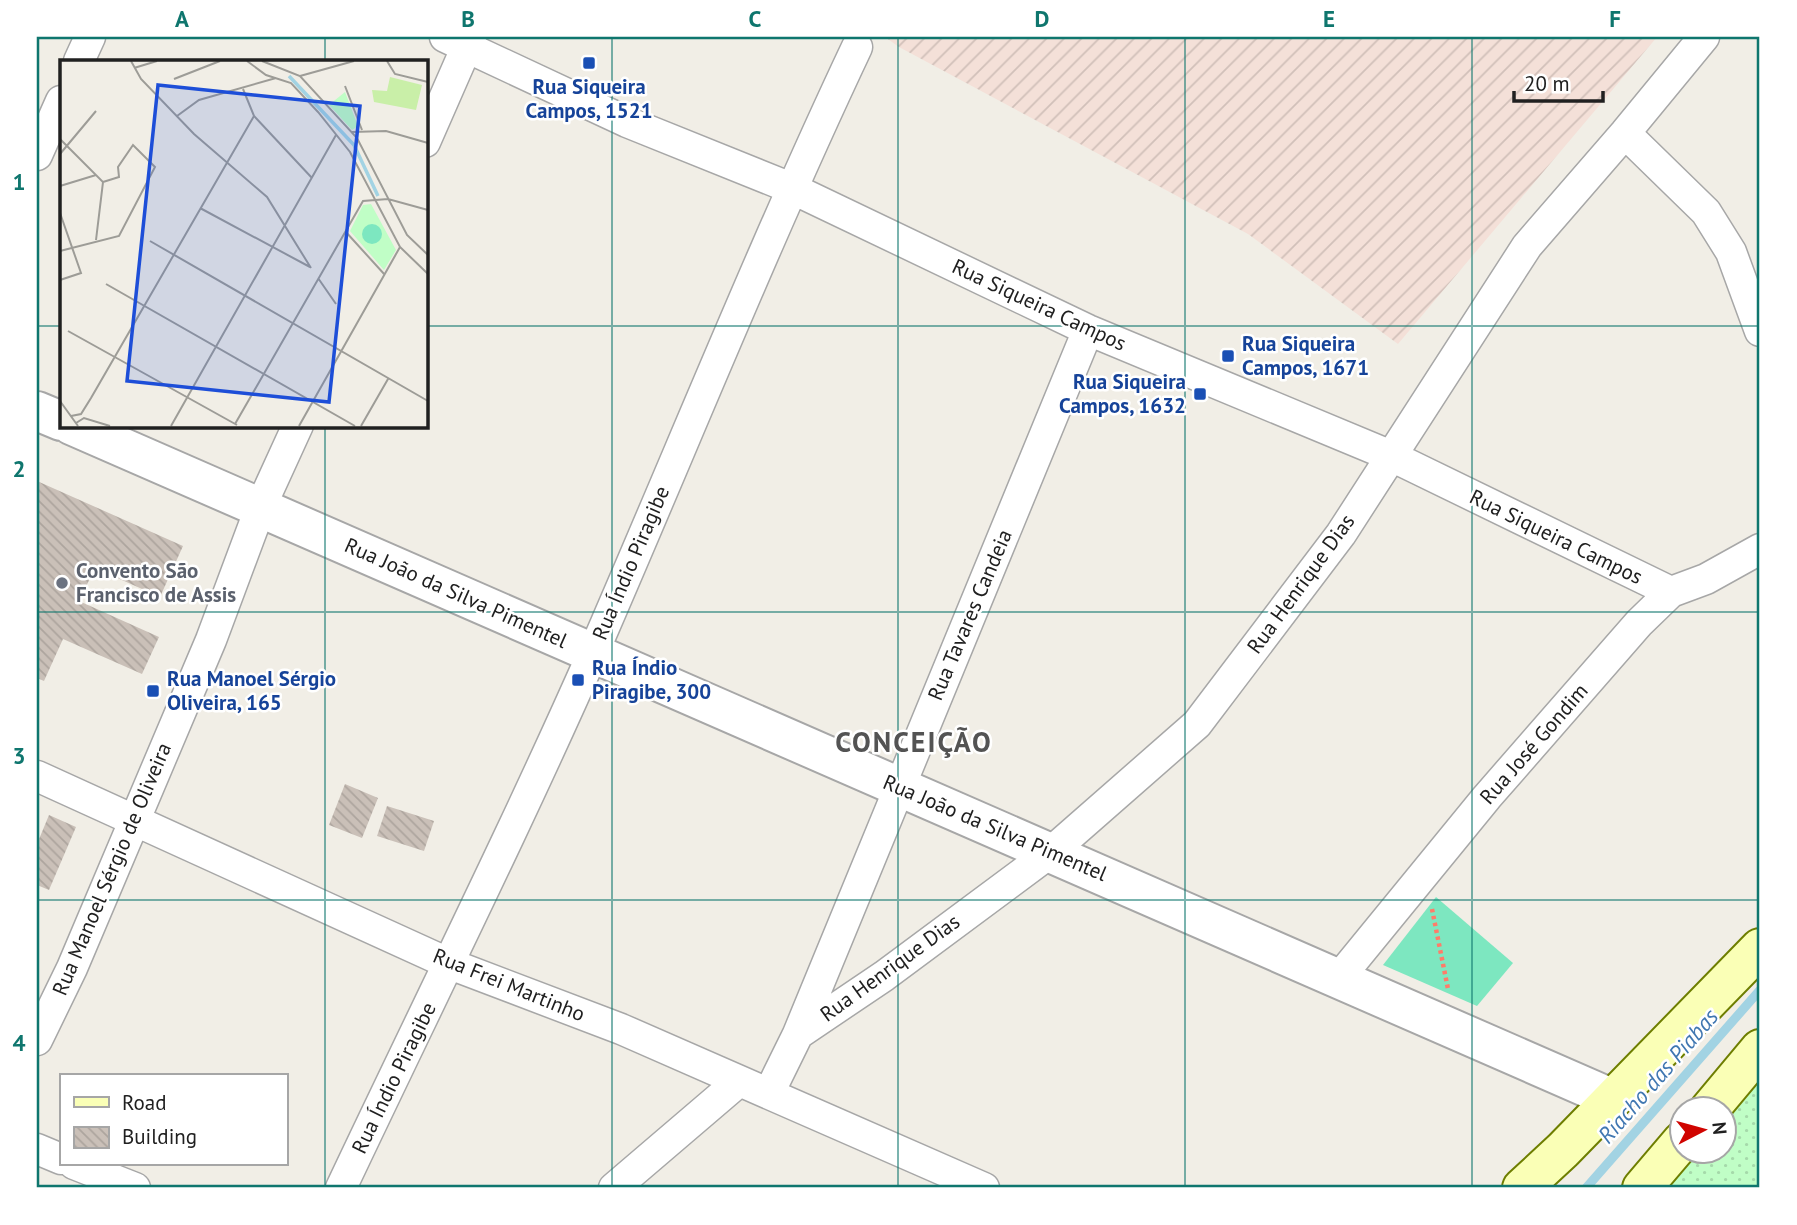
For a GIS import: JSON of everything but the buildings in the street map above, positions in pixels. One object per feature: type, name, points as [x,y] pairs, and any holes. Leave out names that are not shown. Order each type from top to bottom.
[{"type":"main road","points":[[1522,1188],[1563,1150],[1760,948]]},
{"type":"main road","points":[[1721,1096],[1760,1049]]},
{"type":"main road","points":[[1642,1188],[1668,1158]]},
{"type":"street","points":[[79,60],[90,37]]},
{"type":"street","name":"Rua Henrique Dias","points":[[798,1034],[884,976],[1052,852],[1196,724],[1341,534],[1389,455],[1527,246],[1704,37]]},
{"type":"street","points":[[427,136],[461,40]]},
{"type":"street","name":"Rua Siqueira Campos","points":[[461,40],[627,122],[791,188],[1088,330],[1389,455],[1671,592]]},
{"type":"street","name":"Rua Índio Piragibe","points":[[341,1188],[450,964],[592,653],[791,188],[857,47]]},
{"type":"street","points":[[37,155],[60,103]]},
{"type":"street","points":[[1625,133],[1706,212],[1731,252],[1760,331]]},
{"type":"street","name":"Rua Tavares Candeia","points":[[769,1093],[798,1034],[1088,330]]},
{"type":"street","points":[[37,411],[60,421]]},
{"type":"street","name":"Rua João da Silva Pimentel","points":[[76,427],[1611,1098]]},
{"type":"street","name":"Rua Manoel Sérgio de Oliveira","points":[[37,1040],[72,968],[211,640],[261,506],[297,427]]},
{"type":"street","name":"Rua José Gondim","points":[[1339,978],[1639,623],[1671,592],[1706,579],[1760,550]]},
{"type":"street","name":"Rua Frei Martinho","points":[[37,775],[134,817],[450,964],[621,1029],[984,1188]]},
{"type":"street","points":[[614,1188],[738,1082]]},
{"type":"street","points":[[37,1149],[60,1159]]},
{"type":"street","points":[[79,1166],[135,1188]]},
{"type":"path","points":[[1425,873],[1457,1030]]},
{"type":"shaded area","points":[[885,37],[1657,37],[1398,344],[1248,234],[899,47]]},
{"type":"green space","points":[[1436,897],[1513,963],[1477,1006],[1383,965]]},
{"type":"green space","points":[[1760,1066],[1760,1185],[1754,1188],[1655,1188],[1674,1166],[1738,1166],[1738,1096],[1735,1096]]},
{"type":"waterway","name":"Riacho das Piabas","points":[[1586,1188],[1760,990]]},
{"type":"place","name":"Rua Siqueira Campos, 1521","points":[[589,63]]},
{"type":"place","name":"Rua Siqueira Campos, 1671","points":[[1228,356]]},
{"type":"place","name":"Rua Siqueira Campos, 1632","points":[[1200,394]]},
{"type":"place","name":"Convento São Francisco de Assis","points":[[62,583]]},
{"type":"place","name":"Rua Índio Piragibe, 300","points":[[578,680]]},
{"type":"place","name":"Rua Manoel Sérgio Oliveira, 165","points":[[153,691]]},
{"type":"district","name":"CONCEIÇÃO","points":[[914,742]]}]
